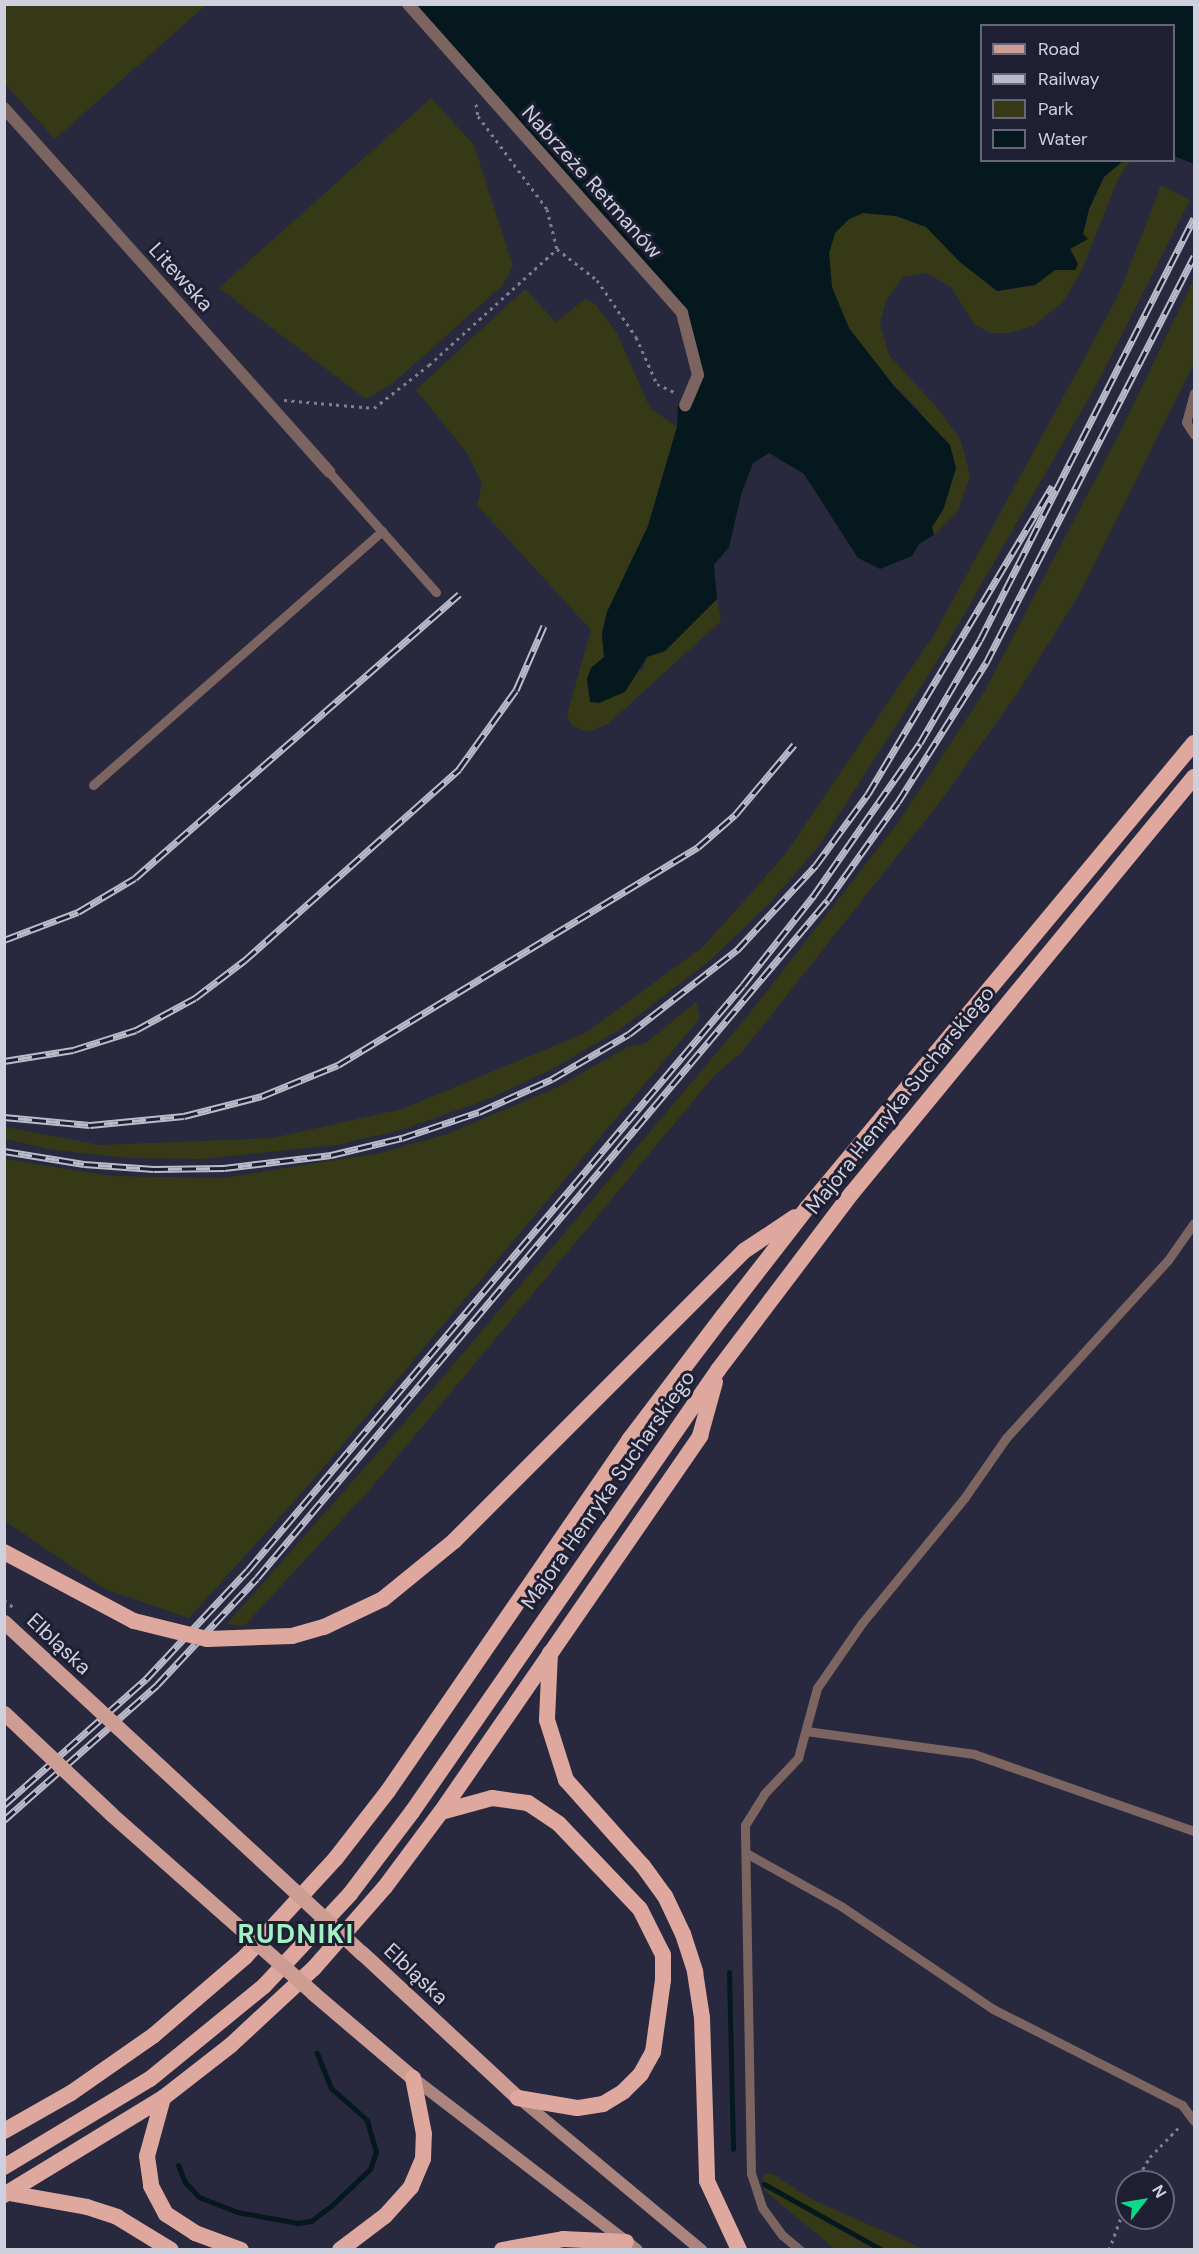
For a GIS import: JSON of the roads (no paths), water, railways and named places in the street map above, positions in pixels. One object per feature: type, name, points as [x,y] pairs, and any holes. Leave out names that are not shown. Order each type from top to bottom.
[{"type":"highway","name":"Majora Henryka Sucharskiego","points":[[4,2131],[71,2093],[154,2035],[245,1957],[336,1858],[388,1791],[629,1440],[807,1208],[1194,742]]},
{"type":"highway","name":"Majora Henryka Sucharskiego","points":[[4,2167],[112,2105],[159,2072],[264,1986],[350,1894],[412,1812],[718,1370],[852,1193],[1194,777]]},
{"type":"highway","points":[[4,1552],[134,1621],[207,1639],[292,1636],[356,1614],[383,1599],[454,1541],[744,1251],[807,1208]]},
{"type":"highway","points":[[7,2194],[164,2098],[231,2045],[315,1968],[385,1887],[441,1812],[700,1436],[718,1370]]},
{"type":"highway","points":[[550,1652],[548,1720],[566,1780],[643,1866],[665,1896],[683,1934],[695,1972],[702,2018],[707,2181],[739,2250]]},
{"type":"highway","points":[[441,1812],[492,1798],[528,1803],[559,1824],[640,1909],[663,1954],[663,1980],[652,2052],[641,2074],[623,2092],[603,2104],[577,2108],[518,2098]]},
{"type":"highway","points":[[340,2250],[385,2216],[411,2187],[423,2159],[424,2134],[413,2078]]},
{"type":"highway","points":[[164,2098],[147,2156],[151,2186],[166,2214],[195,2233],[240,2250]]},
{"type":"highway","points":[[7,2194],[87,2207],[117,2217],[171,2250]]},
{"type":"highway","points":[[502,2250],[563,2239],[632,2246]]},
{"type":"main road","name":"Elbląska","points":[[4,1622],[518,2098],[701,2250]]},
{"type":"main road","points":[[4,1713],[111,1814],[313,1993],[413,2078],[632,2246]]},
{"type":"street","name":"Nabrzeże Retmanów","points":[[408,4],[682,313],[698,375],[686,402]]},
{"type":"street","name":"Litewska","points":[[5,111],[329,472]]},
{"type":"lane","points":[[1194,393],[1186,422],[1194,435]]},
{"type":"lane","points":[[329,472],[436,592]]},
{"type":"lane","points":[[93,785],[382,531]]},
{"type":"lane","points":[[800,2250],[783,2235],[762,2207],[751,2174],[742,1865],[746,1853],[742,1839],[750,1812],[798,1758],[818,1688],[862,1623],[965,1497],[1006,1438],[1168,1260],[1194,1223]]},
{"type":"lane","points":[[806,1731],[974,1754],[1194,1831]]},
{"type":"lane","points":[[746,1853],[841,1906],[993,2009],[1182,2105],[1193,2117]]},
{"type":"water","points":[[412,5],[1194,5],[1194,164],[1175,156],[1175,24],[980,24],[980,162],[1122,162],[1104,177],[1089,209],[1083,234],[1088,239],[1070,249],[1078,264],[1075,270],[1055,270],[1035,285],[997,291],[960,262],[926,227],[896,216],[863,213],[849,219],[835,233],[829,253],[832,287],[849,328],[894,386],[950,445],[956,468],[943,510],[932,527],[934,535],[919,544],[912,556],[880,569],[858,558],[804,474],[769,453],[753,463],[741,495],[729,547],[714,565],[717,599],[665,651],[647,657],[625,692],[599,703],[590,702],[587,679],[591,668],[604,657],[602,634],[607,612],[648,526],[677,427],[678,405],[685,409],[700,373],[686,312]]},
{"type":"waterway","points":[[729,1972],[733,2149]]},
{"type":"waterway","points":[[178,2165],[185,2182],[199,2197],[237,2212],[298,2223],[311,2221],[331,2206],[370,2169],[376,2152],[367,2120],[331,2088],[317,2053]]},
{"type":"waterway","points":[[764,2184],[882,2250]]},
{"type":"railway","points":[[4,1805],[146,1679],[248,1570],[743,985],[814,895],[920,743],[980,640],[1194,218]]},
{"type":"railway","points":[[4,1820],[157,1685],[257,1578],[828,900],[898,802],[986,663],[1194,256]]},
{"type":"railway","points":[[4,1151],[84,1164],[154,1169],[224,1168],[331,1155],[402,1138],[479,1112],[552,1079],[629,1034],[737,950],[816,865],[868,794],[1052,486]]},
{"type":"railway","points":[[4,940],[78,912],[135,878],[459,594]]},
{"type":"railway","points":[[4,1061],[73,1050],[136,1030],[195,998],[245,960],[459,769],[516,690],[544,626]]},
{"type":"railway","points":[[4,1117],[90,1125],[184,1116],[262,1096],[338,1065],[698,847],[735,815],[794,745]]},
{"type":"district","name":"RUDNIKI","points":[[296,1934]]}]
